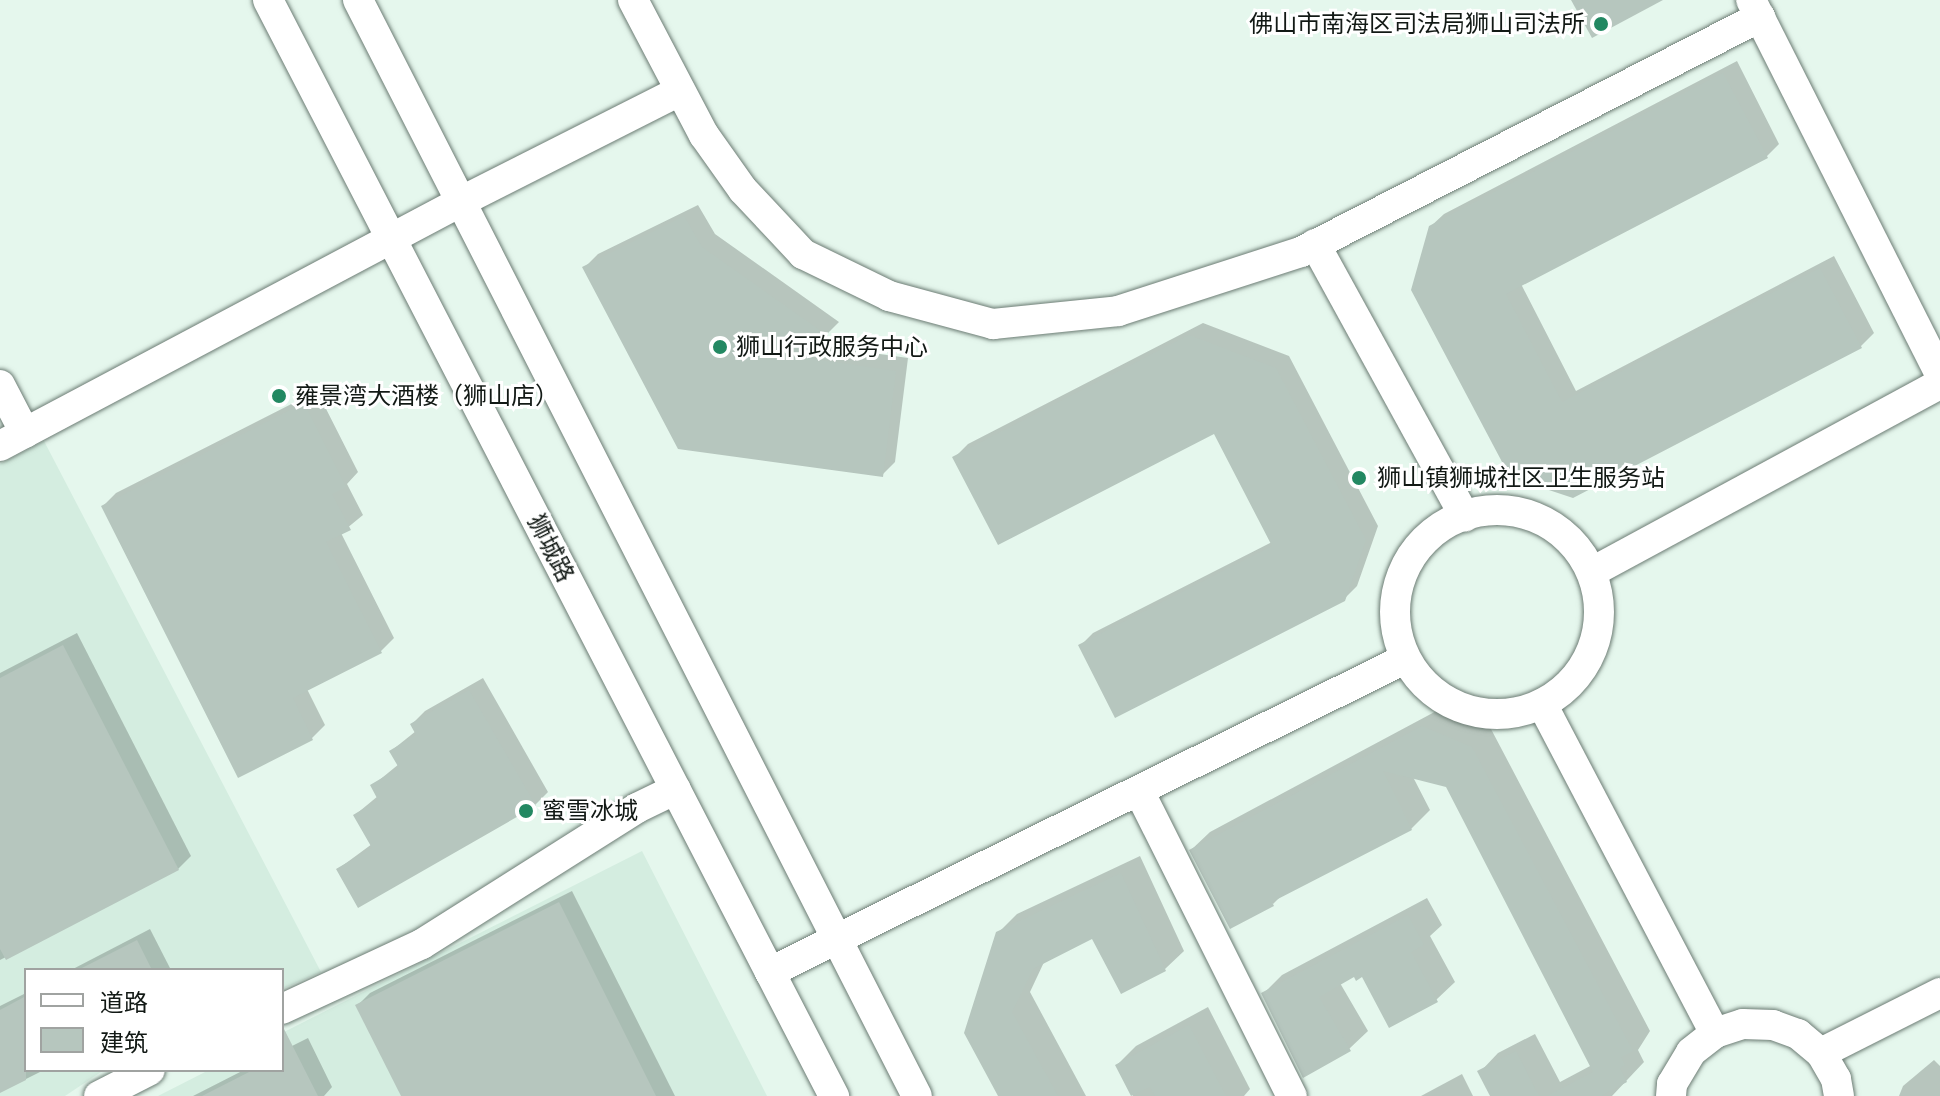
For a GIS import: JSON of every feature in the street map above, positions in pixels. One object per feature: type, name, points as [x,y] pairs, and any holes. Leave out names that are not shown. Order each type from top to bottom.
[{"type":"street","name":"狮城路","points":[[268,0],[834,1096]]},
{"type":"street","points":[[358,0],[917,1096]]},
{"type":"street","points":[[633,0],[704,135],[743,190],[803,254],[889,296],[993,324],[1118,311],[1315,244],[1756,8],[1940,374]]},
{"type":"street","points":[[0,385],[13,440],[462,201],[680,91]]},
{"type":"street","points":[[1315,244],[1465,517]]},
{"type":"street","points":[[1592,572],[1940,384]]},
{"type":"street","points":[[1486,510],[1522,513],[1544,521],[1573,542],[1592,572],[1600,607],[1595,643],[1579,674],[1542,704],[1526,711],[1491,715],[1456,707],[1426,687],[1405,659],[1395,625],[1397,589],[1403,571],[1423,541],[1452,520],[1486,510]]},
{"type":"street","points":[[770,972],[1405,659]]},
{"type":"street","points":[[1542,704],[1715,1033]]},
{"type":"street","points":[[284,1008],[422,944],[637,808],[676,789]]},
{"type":"street","points":[[1139,791],[1292,1096]]},
{"type":"street","points":[[1821,1053],[1940,993]]},
{"type":"street","points":[[1671,1096],[1672,1084],[1691,1052],[1715,1033],[1743,1024],[1773,1025],[1798,1034],[1821,1053],[1836,1079],[1839,1096]]},
{"type":"street","points":[[106,1094],[146,1072]]},
{"type":"shaded area","points":[[44,441],[321,972],[284,988],[284,968],[24,968],[24,1072],[101,1072],[65,1096],[0,1096],[0,464]]},
{"type":"shaded area","points":[[642,851],[767,1096],[158,1096],[205,1072],[284,1072],[284,1032]]},
{"type":"building","name":"佛山市南海区司法局狮山司法所","points":[[1571,0],[1663,0],[1592,38]]},
{"type":"building","points":[[1723,73],[1768,158],[1506,294],[1562,402],[1820,268],[1862,348],[1573,498],[1510,477],[1411,290],[1429,226]]},
{"type":"building","name":"狮山行政服务中心","points":[[684,216],[702,247],[828,336],[806,358],[896,371],[883,477],[678,449],[582,267]]},
{"type":"building","points":[[1189,335],[1276,368],[1366,540],[1345,601],[1115,718],[1078,645],[1272,546],[1214,434],[998,545],[952,457]]},
{"type":"building","points":[[304,403],[346,487],[332,494],[351,530],[326,542],[382,653],[293,698],[313,740],[238,778],[101,506]]},
{"type":"building","points":[[63,645],[179,870],[6,960],[0,949],[0,678]]},
{"type":"building","points":[[469,690],[536,806],[358,908],[336,869],[372,848],[353,815],[378,800],[370,785],[399,768],[389,751],[416,735],[410,724]]},
{"type":"building","points":[[1422,726],[1472,747],[1633,1051],[1621,1057],[1625,1065],[1620,1068],[1627,1082],[1601,1096],[1547,1096],[1593,1072],[1446,787],[1383,771],[1412,830],[1272,902],[1274,906],[1230,929],[1189,850]]},
{"type":"building","points":[[1121,873],[1166,971],[1121,994],[1092,939],[1033,969],[1012,1012],[1058,1096],[998,1096],[964,1033],[996,932]]},
{"type":"building","points":[[559,902],[656,1096],[401,1096],[355,1005]]},
{"type":"building","points":[[1408,915],[1424,945],[1411,952],[1438,1002],[1389,1028],[1362,977],[1356,981],[1354,977],[1319,997],[1351,1051],[1303,1078],[1261,993]]},
{"type":"building","points":[[137,940],[151,968],[82,968]]},
{"type":"building","points":[[24,997],[26,1080],[0,1093],[0,1010]]},
{"type":"building","points":[[1189,1025],[1226,1096],[1155,1096],[1150,1087],[1131,1096],[1115,1065]]},
{"type":"building","points":[[284,1029],[318,1096],[202,1096],[249,1072],[284,1072]]},
{"type":"building","points":[[1516,1051],[1539,1096],[1490,1096],[1477,1071]]},
{"type":"place","name":"佛山市南海区司法局狮山司法所","points":[[1601,24]]},
{"type":"place","name":"狮山行政服务中心","points":[[720,347]]},
{"type":"place","name":"雍景湾大酒楼（狮山店）","points":[[279,396]]},
{"type":"place","name":"狮山镇狮城社区卫生服务站","points":[[1359,478]]},
{"type":"place","name":"蜜雪冰城","points":[[526,811]]}]
